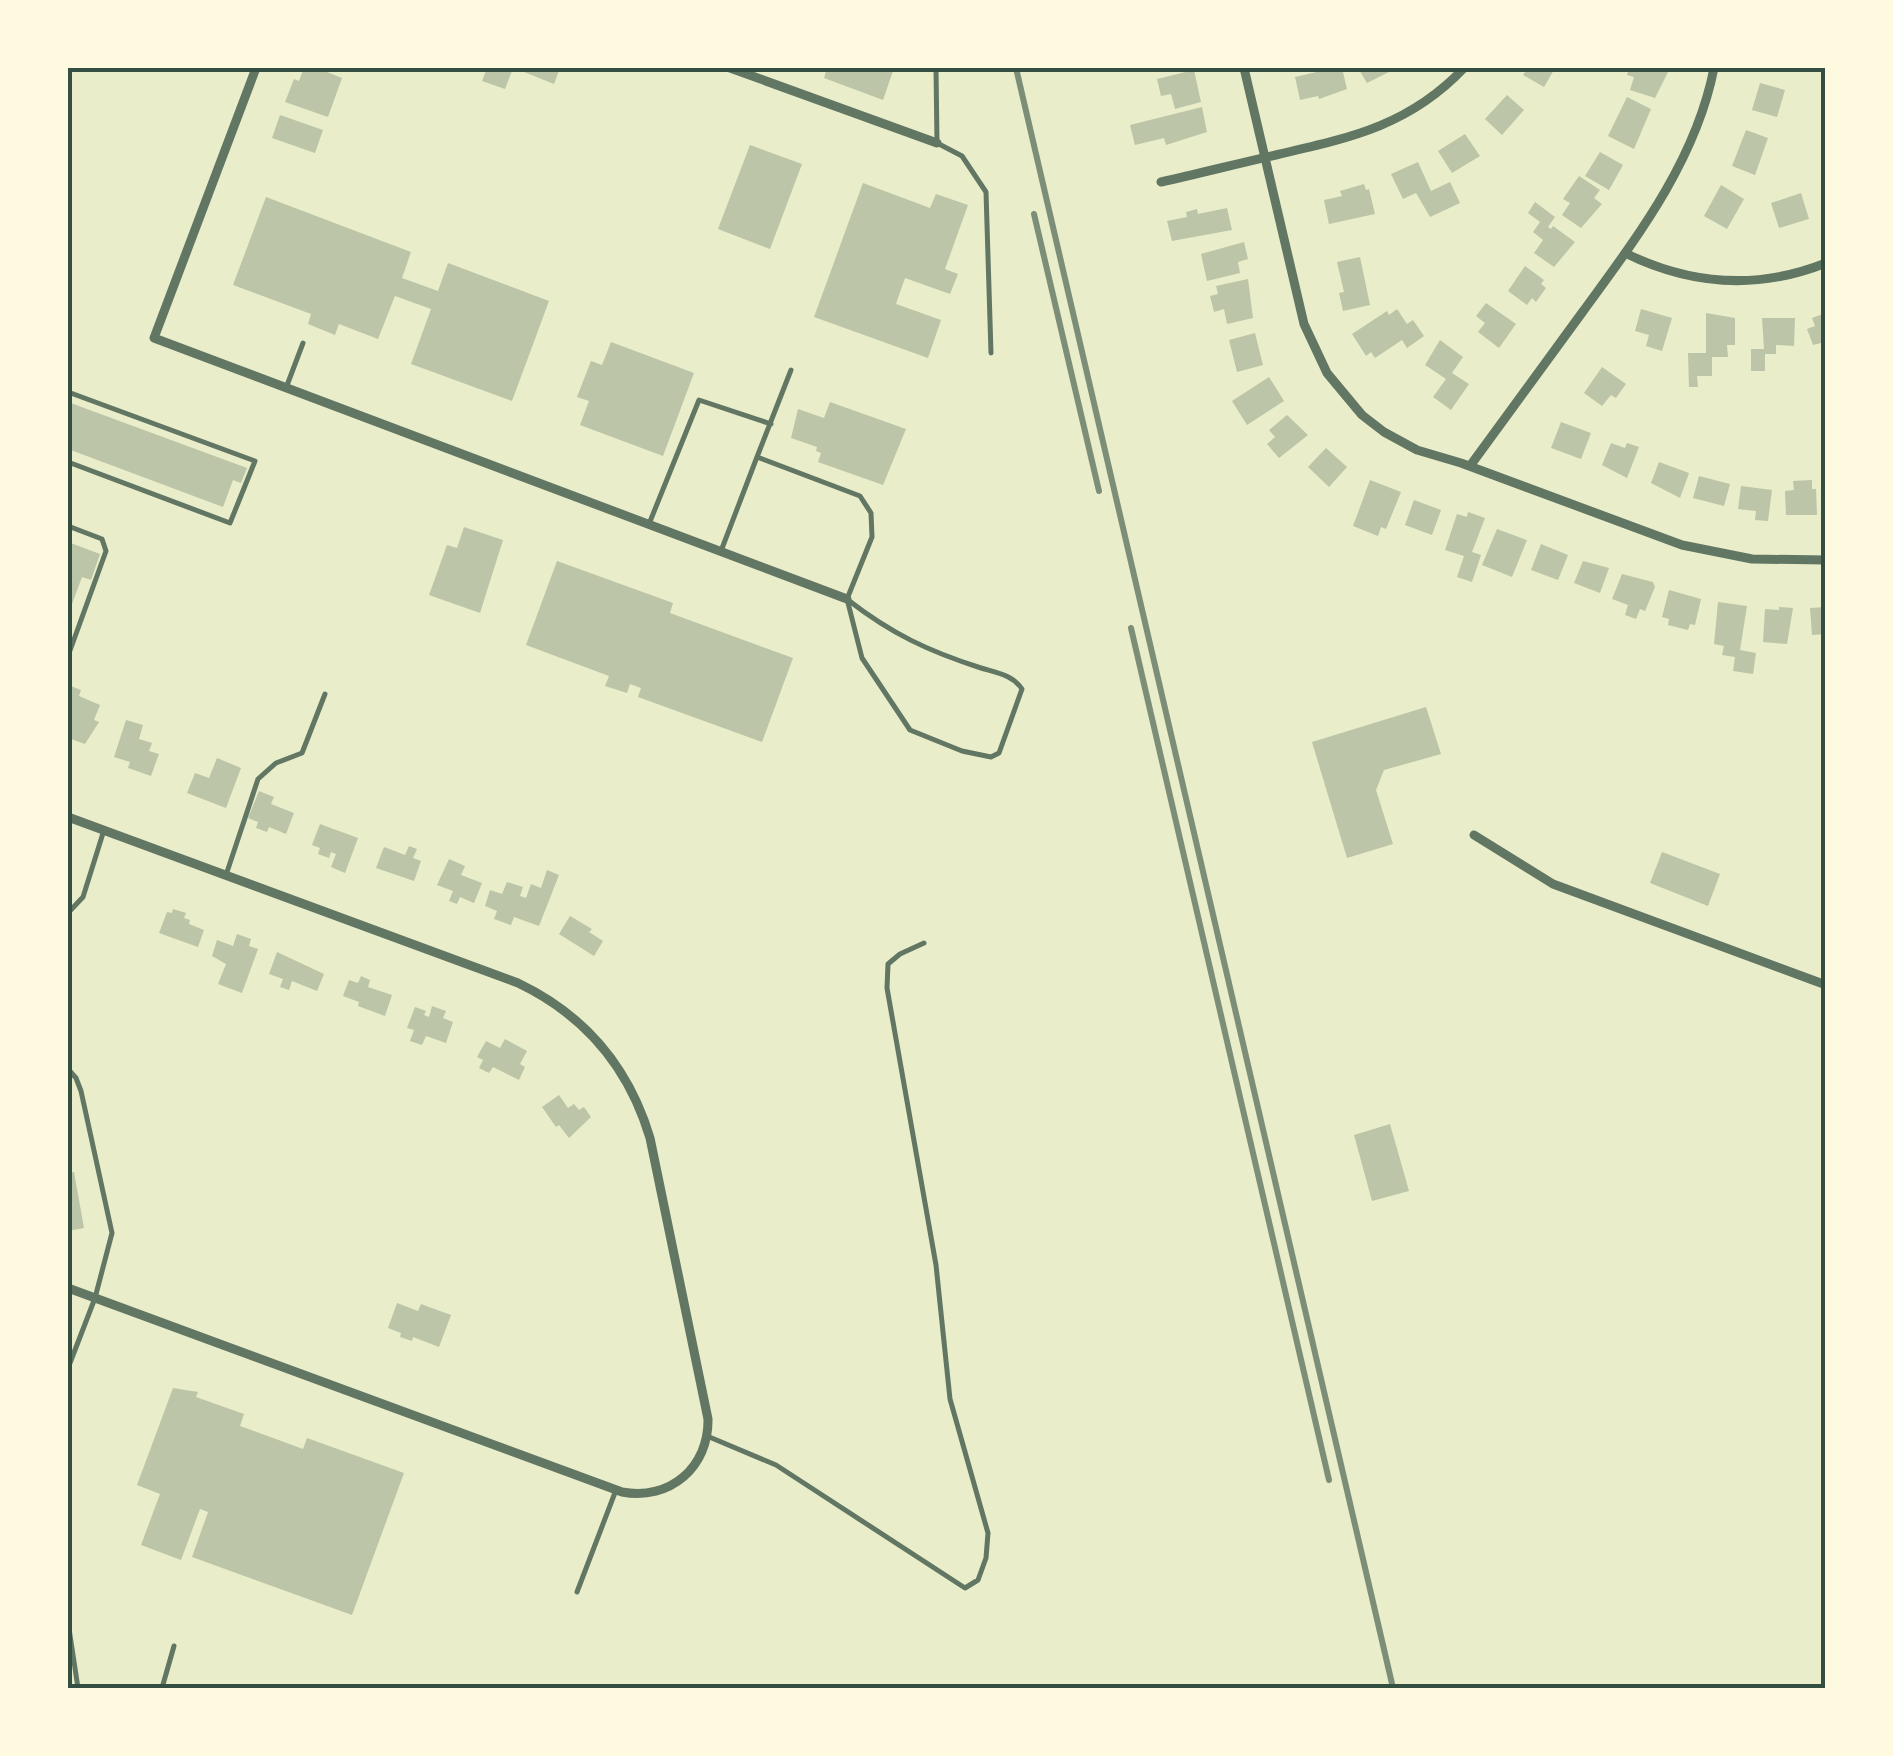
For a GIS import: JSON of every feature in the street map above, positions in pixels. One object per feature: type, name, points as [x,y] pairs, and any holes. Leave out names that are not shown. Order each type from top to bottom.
[{"type":"street","points":[[256,68],[154,338],[847,599]]},
{"type":"street","points":[[730,68],[937,143]]},
{"type":"street","points":[[1244,68],[1304,324],[1327,373],[1348,402],[1384,432],[1417,450],[1695,549],[1770,560],[1826,560]]},
{"type":"street","points":[[1160,182],[1336,142],[1382,127],[1438,94],[1464,68]]},
{"type":"street","points":[[1470,466],[1625,253],[1672,181],[1694,132],[1714,68]]},
{"type":"street","points":[[1625,253],[1674,273],[1727,281],[1764,280],[1826,263]]},
{"type":"street","points":[[68,817],[518,983],[560,1007],[604,1048],[630,1086],[650,1138],[708,1419],[702,1455],[683,1478],[650,1493],[616,1490],[68,1288]]},
{"type":"street","points":[[1474,835],[1553,884],[1826,985]]},
{"type":"lane","points":[[936,68],[937,143],[962,156],[986,192],[991,353]]},
{"type":"lane","points":[[286,388],[303,343]]},
{"type":"lane","points":[[721,551],[791,370]]},
{"type":"lane","points":[[68,392],[255,461],[230,523],[68,462]]},
{"type":"lane","points":[[650,524],[699,400],[770,424]]},
{"type":"lane","points":[[757,457],[860,496],[871,513],[872,537],[847,599],[862,658],[910,730],[962,751],[991,757],[999,753],[1022,689],[1016,679],[960,662],[889,632],[847,599]]},
{"type":"lane","points":[[68,526],[102,539],[106,551],[68,656]]},
{"type":"lane","points":[[226,875],[258,778],[276,763],[302,753],[325,694]]},
{"type":"lane","points":[[68,913],[83,898],[104,830]]},
{"type":"lane","points":[[706,1436],[776,1465],[965,1588],[978,1580],[986,1558],[988,1533],[950,1398],[936,1265],[887,988],[888,964],[924,943]]},
{"type":"lane","points":[[68,1068],[82,1090],[112,1233],[95,1298],[68,1362]]},
{"type":"lane","points":[[577,1592],[616,1490]]},
{"type":"lane","points":[[68,1622],[78,1688]]},
{"type":"lane","points":[[162,1688],[174,1646]]},
{"type":"building","points":[[304,68],[317,68],[342,78],[328,117],[285,102],[294,79],[299,81]]},
{"type":"building","points":[[487,68],[513,68],[505,89],[482,81]]},
{"type":"building","points":[[525,68],[560,68],[554,84],[524,72]]},
{"type":"building","points":[[827,68],[894,68],[883,100],[824,78]]},
{"type":"building","points":[[1342,68],[1347,89],[1319,99],[1318,96],[1300,100],[1295,77]]},
{"type":"building","points":[[1358,68],[1388,68],[1391,71],[1367,83]]},
{"type":"building","points":[[1528,68],[1555,68],[1544,87],[1523,75]]},
{"type":"building","points":[[1629,68],[1668,72],[1655,98],[1630,90],[1634,77],[1627,75]]},
{"type":"building","points":[[1194,70],[1201,102],[1175,109],[1171,94],[1161,96],[1157,79]]},
{"type":"building","points":[[1760,83],[1785,90],[1777,117],[1752,110]]},
{"type":"building","points":[[1507,95],[1524,110],[1502,135],[1485,119]]},
{"type":"building","points":[[1627,97],[1651,109],[1634,149],[1608,136]]},
{"type":"building","points":[[1202,107],[1207,132],[1166,145],[1164,138],[1135,145],[1130,125]]},
{"type":"building","points":[[280,115],[323,130],[315,153],[272,138]]},
{"type":"building","points":[[1746,130],[1768,138],[1755,175],[1732,166]]},
{"type":"building","points":[[1465,134],[1480,156],[1452,173],[1438,151]]},
{"type":"building","points":[[750,145],[802,164],[770,249],[718,229]]},
{"type":"building","points":[[1600,152],[1623,165],[1609,190],[1585,176]]},
{"type":"building","points":[[1418,162],[1431,191],[1450,182],[1460,203],[1430,217],[1416,193],[1403,199],[1391,174]]},
{"type":"building","points":[[1579,176],[1600,190],[1594,198],[1602,204],[1581,228],[1562,215],[1570,203],[1563,199]]},
{"type":"building","points":[[863,183],[930,208],[936,194],[968,205],[945,269],[958,274],[950,294],[905,278],[896,304],[941,320],[928,358],[814,317]]},
{"type":"building","points":[[1364,184],[1375,214],[1329,224],[1324,200]]},
{"type":"building","points":[[1721,185],[1744,199],[1727,229],[1704,216]]},
{"type":"building","points":[[1801,193],[1809,219],[1779,228],[1771,203]]},
{"type":"building","points":[[266,197],[411,252],[402,278],[438,291],[448,263],[549,301],[512,401],[411,364],[431,309],[395,296],[378,339],[339,324],[335,335],[308,324],[311,314],[233,285]]},
{"type":"building","points":[[1535,202],[1555,217],[1548,227],[1553,226],[1575,242],[1554,267],[1534,253],[1543,240],[1533,232],[1540,222],[1528,213]]},
{"type":"building","points":[[1227,208],[1232,230],[1172,241],[1167,221],[1187,217],[1186,212],[1197,209],[1198,214]]},
{"type":"building","points":[[1244,242],[1248,259],[1238,262],[1240,273],[1207,281],[1201,254]]},
{"type":"building","points":[[1360,257],[1370,305],[1343,311],[1339,293],[1344,292],[1337,262]]},
{"type":"building","points":[[1525,266],[1544,280],[1541,284],[1546,288],[1536,302],[1532,298],[1527,305],[1508,291]]},
{"type":"building","points":[[1248,279],[1253,318],[1227,324],[1224,309],[1214,312],[1210,296],[1218,294],[1216,286]]},
{"type":"building","points":[[1486,303],[1516,324],[1499,348],[1478,332],[1485,323],[1476,316]]},
{"type":"building","points":[[1397,309],[1407,324],[1413,320],[1424,336],[1407,348],[1402,340],[1375,358],[1371,352],[1366,356],[1352,334],[1387,311],[1389,315]]},
{"type":"building","points":[[1641,309],[1672,318],[1662,351],[1646,346],[1649,335],[1635,331]]},
{"type":"building","points":[[1706,313],[1735,318],[1735,345],[1727,345],[1728,357],[1712,357],[1712,376],[1697,376],[1698,387],[1689,387],[1688,353],[1706,353]]},
{"type":"building","points":[[1826,313],[1825,355],[1821,343],[1813,345],[1807,329],[1815,326],[1812,318]]},
{"type":"building","points":[[1762,318],[1795,318],[1794,346],[1776,345],[1776,354],[1765,354],[1765,371],[1751,371],[1751,349],[1764,349]]},
{"type":"building","points":[[1255,333],[1263,365],[1237,372],[1229,340]]},
{"type":"building","points":[[1440,340],[1463,357],[1452,373],[1469,384],[1451,410],[1433,397],[1446,379],[1425,365]]},
{"type":"building","points":[[611,342],[694,373],[663,456],[580,425],[589,401],[577,397],[591,361],[602,365]]},
{"type":"building","points":[[1602,367],[1626,384],[1616,398],[1611,395],[1602,406],[1584,393]]},
{"type":"building","points":[[1269,377],[1284,401],[1247,425],[1232,401]]},
{"type":"building","points":[[68,402],[247,468],[241,483],[233,480],[223,507],[68,449]]},
{"type":"building","points":[[830,402],[906,429],[883,485],[818,462],[821,453],[816,451],[817,447],[791,438],[798,409],[824,418]]},
{"type":"building","points":[[1287,415],[1308,435],[1279,458],[1267,444],[1275,437],[1269,430]]},
{"type":"building","points":[[1561,422],[1591,433],[1581,459],[1551,448]]},
{"type":"building","points":[[1611,443],[1639,447],[1627,478],[1602,465]]},
{"type":"building","points":[[1326,448],[1347,467],[1329,487],[1308,467]]},
{"type":"building","points":[[1659,462],[1689,473],[1680,498],[1651,483]]},
{"type":"building","points":[[1699,476],[1730,484],[1724,506],[1693,498]]},
{"type":"building","points":[[1370,480],[1401,492],[1386,529],[1381,527],[1378,536],[1353,526]]},
{"type":"building","points":[[1812,480],[1817,515],[1786,515],[1785,491],[1794,490],[1793,481]]},
{"type":"building","points":[[1741,486],[1772,490],[1768,521],[1755,520],[1756,511],[1738,509]]},
{"type":"building","points":[[1414,500],[1441,510],[1432,535],[1405,525]]},
{"type":"building","points":[[1468,512],[1485,518],[1472,552],[1481,555],[1472,582],[1457,577],[1464,556],[1445,550],[1457,514],[1467,517]]},
{"type":"building","points":[[464,527],[503,540],[480,613],[429,595],[447,545],[457,548]]},
{"type":"building","points":[[1497,529],[1527,540],[1512,577],[1482,565]]},
{"type":"building","points":[[68,542],[100,554],[91,580],[82,577],[68,615]]},
{"type":"building","points":[[1541,544],[1568,555],[1558,580],[1531,570]]},
{"type":"building","points":[[557,561],[673,603],[670,613],[793,658],[762,742],[638,697],[641,688],[630,684],[627,693],[605,686],[609,676],[526,645]]},
{"type":"building","points":[[1583,561],[1609,568],[1600,593],[1574,583]]},
{"type":"building","points":[[1622,574],[1653,582],[1655,587],[1645,611],[1640,609],[1636,619],[1625,615],[1628,605],[1612,599]]},
{"type":"building","points":[[1669,590],[1701,599],[1695,625],[1690,624],[1688,630],[1668,625],[1669,619],[1662,617]]},
{"type":"building","points":[[1718,602],[1747,606],[1740,650],[1756,653],[1753,674],[1733,671],[1735,657],[1722,655],[1724,646],[1714,644]]},
{"type":"building","points":[[1826,607],[1826,634],[1812,635],[1810,608]]},
{"type":"building","points":[[1793,608],[1787,644],[1763,642],[1765,609]]},
{"type":"building","points":[[68,685],[81,690],[79,696],[100,705],[94,720],[99,722],[85,744],[68,738]]},
{"type":"building","points":[[1426,707],[1441,754],[1384,770],[1376,790],[1393,844],[1347,858],[1312,742]]},
{"type":"building","points":[[126,720],[143,725],[139,739],[152,743],[149,751],[159,754],[151,776],[128,768],[130,762],[114,757]]},
{"type":"building","points":[[217,758],[241,768],[226,808],[187,793],[195,773],[209,778]]},
{"type":"building","points":[[259,791],[274,797],[271,804],[294,813],[286,834],[269,827],[267,832],[256,828],[258,822],[248,818]]},
{"type":"building","points":[[320,824],[358,838],[345,873],[331,867],[336,854],[331,852],[329,858],[318,854],[320,848],[312,845]]},
{"type":"building","points":[[409,846],[417,849],[413,858],[421,861],[414,881],[376,868],[384,847],[405,855]]},
{"type":"building","points":[[1662,852],[1720,874],[1708,906],[1650,883]]},
{"type":"building","points":[[449,859],[465,866],[461,875],[482,883],[474,903],[460,897],[457,904],[449,901],[453,891],[437,885]]},
{"type":"building","points":[[547,870],[559,875],[539,926],[514,917],[511,925],[494,919],[497,911],[485,906],[490,890],[502,894],[507,882],[523,887],[520,896],[526,898],[531,884],[541,888]]},
{"type":"building","points":[[173,909],[186,913],[184,918],[190,920],[189,924],[204,930],[198,947],[159,933],[167,912],[172,913]]},
{"type":"building","points":[[570,916],[603,941],[594,956],[559,934]]},
{"type":"building","points":[[237,934],[251,939],[249,946],[258,949],[242,993],[218,984],[226,964],[212,956],[217,940],[233,946]]},
{"type":"building","points":[[277,952],[324,974],[317,991],[292,981],[289,990],[280,987],[283,979],[269,974]]},
{"type":"building","points":[[361,976],[370,980],[368,987],[392,995],[385,1016],[343,996],[349,980],[358,983]]},
{"type":"building","points":[[432,1006],[446,1011],[443,1018],[453,1022],[446,1043],[426,1036],[422,1045],[410,1041],[414,1030],[407,1028],[415,1007],[426,1011],[424,1015],[429,1017]]},
{"type":"building","points":[[505,1039],[527,1051],[520,1064],[525,1067],[519,1080],[493,1067],[489,1073],[479,1068],[483,1060],[477,1057],[486,1041],[500,1048]]},
{"type":"building","points":[[559,1095],[568,1108],[574,1104],[579,1110],[584,1107],[591,1117],[569,1138],[542,1107]]},
{"type":"building","points":[[1390,1124],[1409,1191],[1372,1201],[1354,1135]]},
{"type":"building","points":[[74,1172],[84,1228],[68,1231],[68,1173]]},
{"type":"building","points":[[397,1303],[418,1311],[421,1304],[451,1315],[439,1347],[413,1337],[412,1341],[400,1337],[401,1333],[388,1328]]},
{"type":"building","points":[[173,1388],[198,1392],[196,1397],[244,1414],[240,1426],[303,1449],[307,1438],[404,1473],[352,1615],[192,1557],[208,1512],[200,1509],[181,1560],[141,1545],[160,1494],[137,1485]]},
{"type":"railway","points":[[1016,68],[1393,1688]]},
{"type":"railway","points":[[1034,214],[1099,491]]},
{"type":"railway","points":[[1131,628],[1329,1480]]}]
